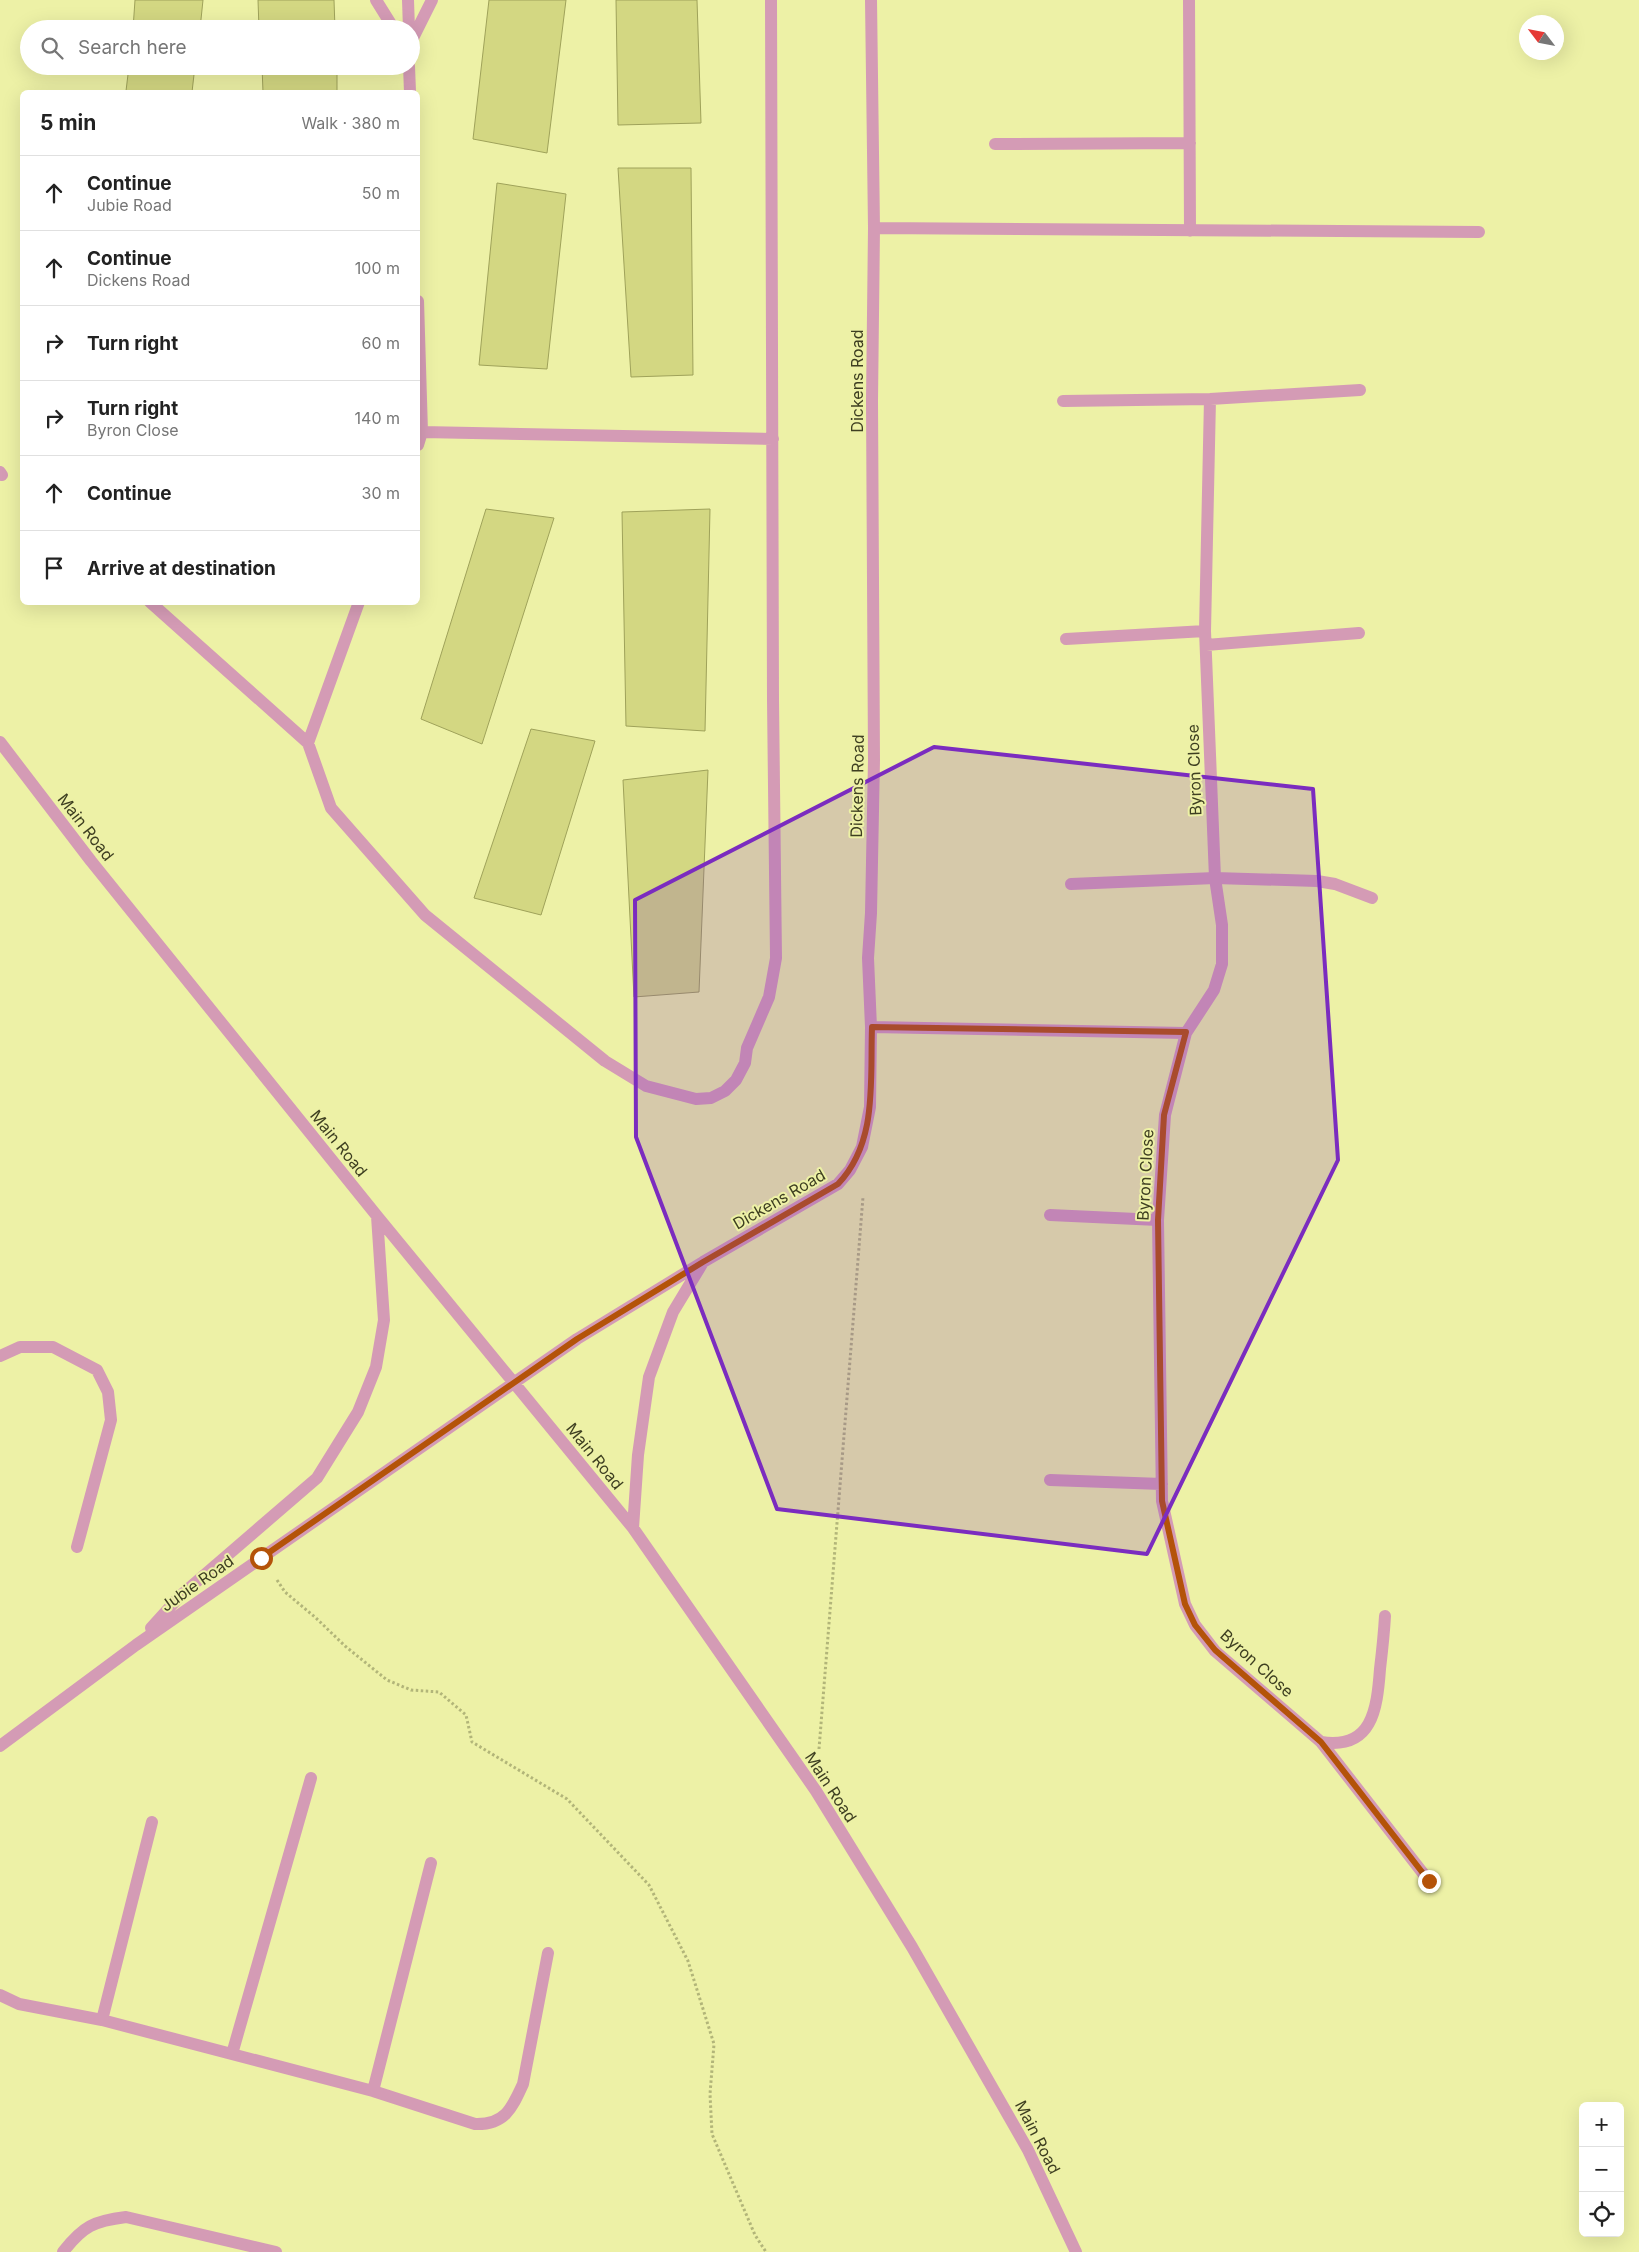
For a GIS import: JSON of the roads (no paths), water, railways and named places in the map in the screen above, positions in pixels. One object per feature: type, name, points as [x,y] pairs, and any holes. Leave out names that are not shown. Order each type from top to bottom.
[{"type":"street","points":[[376,0],[388,20]]},
{"type":"street","points":[[408,0],[409,20]]},
{"type":"street","points":[[420,24],[432,0]]},
{"type":"street","points":[[153,605],[308,744],[331,808],[425,914],[605,1061],[646,1086],[696,1099],[711,1098],[726,1091],[736,1080],[745,1063],[747,1048],[769,997],[776,958],[773,700],[771,0]]},
{"type":"street","name":"Dickens Road","points":[[514,1382],[577,1339],[703,1262],[838,1184],[850,1170],[862,1147],[870,1107],[872,1027],[868,958],[871,913],[874,760],[872,430],[874,228],[871,0]]},
{"type":"street","points":[[1189,0],[1190,230]]},
{"type":"street","points":[[409,75],[410,90]]},
{"type":"street","points":[[995,144],[1190,143]]},
{"type":"street","points":[[874,228],[1479,232]]},
{"type":"street","points":[[420,366],[422,432],[420,438]]},
{"type":"street","points":[[1063,401],[1210,399],[1360,390]]},
{"type":"street","name":"Byron Close","points":[[1210,399],[1205,632],[1214,878],[1222,925],[1222,964],[1214,990],[1186,1032],[1164,1115],[1158,1220],[1162,1501],[1185,1604],[1195,1625],[1215,1650],[1321,1742],[1429,1881]]},
{"type":"street","points":[[422,432],[773,439]]},
{"type":"street","points":[[308,744],[358,605]]},
{"type":"street","points":[[1066,638],[1205,632]]},
{"type":"street","points":[[1206,645],[1359,633]]},
{"type":"street","name":"Main Road","points":[[0,742],[92,861],[377,1216],[633,1528],[816,1791],[917,1955],[1028,2150],[1076,2252]]},
{"type":"street","points":[[1071,884],[1214,878],[1316,881],[1336,884],[1372,898]]},
{"type":"street","points":[[872,1027],[1186,1032]]},
{"type":"street","points":[[1050,1215],[1158,1220]]},
{"type":"street","points":[[136,1645],[180,1596],[317,1478],[358,1412],[376,1366],[384,1320],[377,1216]]},
{"type":"street","points":[[633,1528],[638,1455],[649,1377],[673,1312],[703,1262]]},
{"type":"street","points":[[0,1356],[20,1347],[53,1347],[97,1370],[108,1392],[112,1420],[77,1548]]},
{"type":"street","name":"Jubie Road","points":[[0,1746],[136,1645],[514,1382]]},
{"type":"street","points":[[1050,1480],[1162,1484]]},
{"type":"street","points":[[1321,1742],[1335,1744],[1348,1742],[1364,1731],[1371,1718],[1378,1698],[1385,1616]]},
{"type":"street","points":[[232,2054],[311,1778]]},
{"type":"street","points":[[102,2020],[152,1822]]},
{"type":"street","points":[[373,2091],[431,1863]]},
{"type":"street","points":[[0,1994],[19,2004],[102,2020],[373,2091],[476,2124],[490,2125],[504,2117],[516,2101],[523,2084],[548,1953]]},
{"type":"street","points":[[64,2252],[77,2234],[100,2220],[126,2217],[276,2252]]}]
